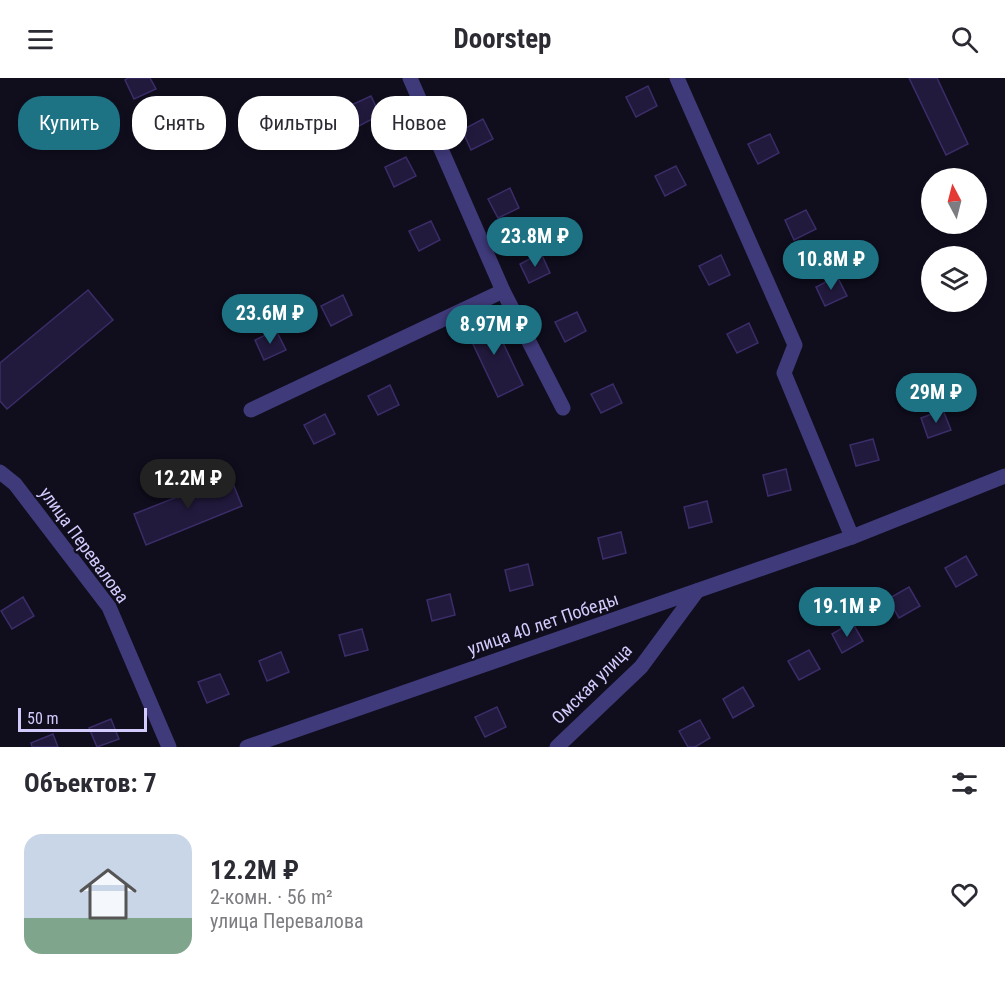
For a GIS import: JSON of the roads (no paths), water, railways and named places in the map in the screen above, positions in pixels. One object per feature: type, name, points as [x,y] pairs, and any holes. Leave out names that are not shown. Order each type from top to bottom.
[{"type":"street","points":[[410,78],[503,291],[563,408]]},
{"type":"street","points":[[677,78],[795,345],[784,373],[852,537]]},
{"type":"street","points":[[251,410],[503,291]]},
{"type":"street","name":"улица Перевалова","points":[[0,471],[15,484],[109,607],[169,747]]},
{"type":"street","name":"улица 40 лет Победы","points":[[247,747],[852,537],[1005,476]]},
{"type":"street","name":"Омская улица","points":[[556,747],[640,667],[697,591]]}]
